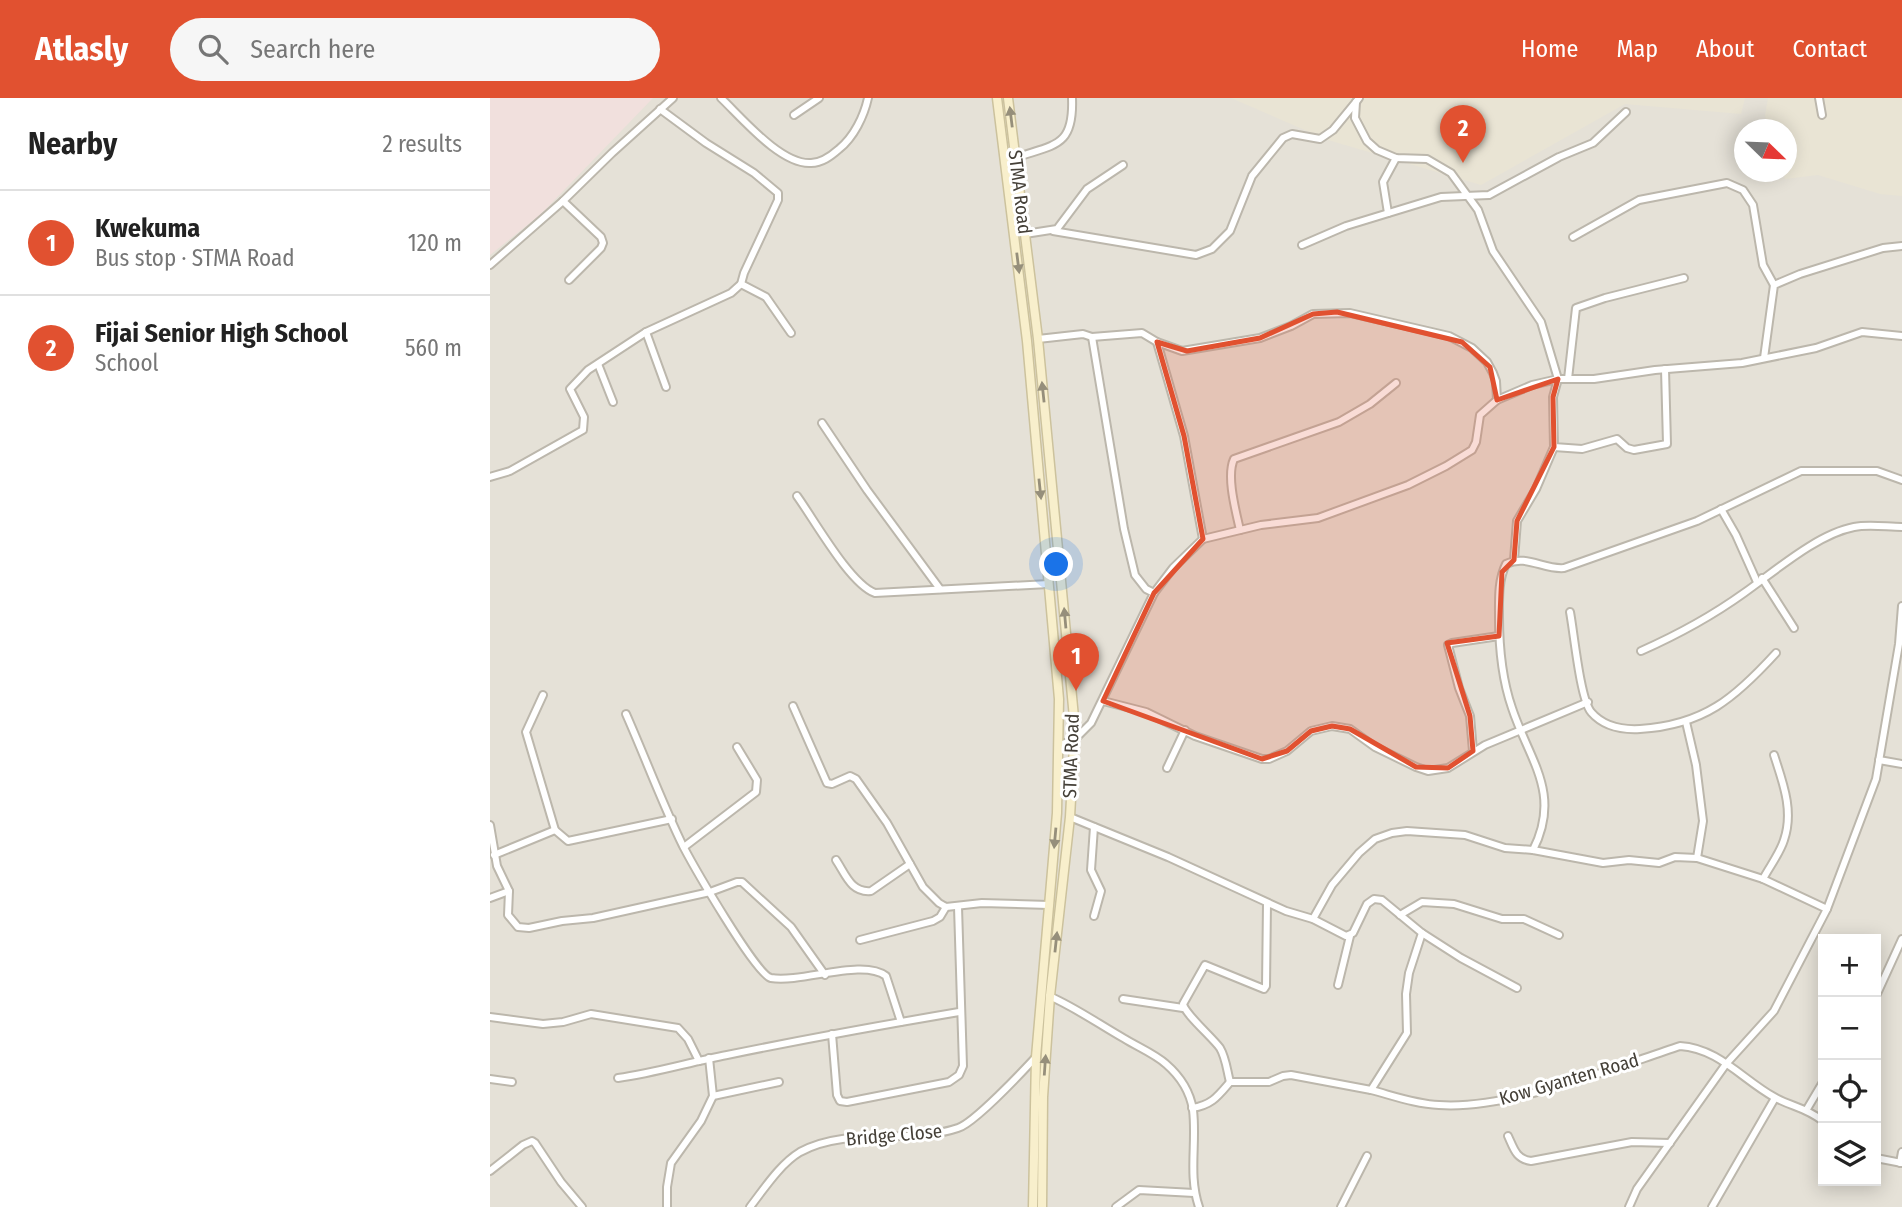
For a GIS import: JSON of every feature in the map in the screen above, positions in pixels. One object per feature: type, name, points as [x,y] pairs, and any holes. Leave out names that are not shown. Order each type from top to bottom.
[{"type":"main road","name":"STMA Road","points":[[997,98],[1027,341],[1058,667],[1059,745],[1036,1056],[1033,1207]]},
{"type":"main road","name":"STMA Road","points":[[1008,98],[1038,340],[1075,728],[1070,817],[1050,996],[1043,1097],[1042,1207]]},
{"type":"street","points":[[490,265],[673,98]]},
{"type":"street","points":[[722,98],[783,154],[809,163],[827,159],[851,136],[866,108],[867,98]]},
{"type":"street","points":[[794,115],[819,98]]},
{"type":"street","points":[[1015,158],[1056,144],[1065,138],[1073,115],[1072,98]]},
{"type":"street","points":[[1359,98],[1354,112],[1360,131],[1377,150],[1396,158],[1434,161],[1451,173],[1478,210],[1493,251],[1541,321],[1558,379],[1553,397],[1554,447],[1536,489],[1517,521],[1514,560]]},
{"type":"street","points":[[1025,234],[1053,231],[1196,255],[1212,250],[1230,231],[1252,176],[1283,138],[1292,134],[1320,139],[1333,130],[1359,98]]},
{"type":"street","points":[[1819,98],[1822,115]]},
{"type":"street","points":[[490,477],[510,471],[583,430],[584,417],[570,389],[576,380],[646,332],[731,293],[741,284],[778,200],[778,193],[754,173],[706,144],[660,109]]},
{"type":"street","points":[[1302,245],[1346,226],[1441,197],[1489,195],[1559,157],[1593,143],[1626,113]]},
{"type":"street","points":[[1388,213],[1383,182],[1396,158]]},
{"type":"street","points":[[1053,231],[1058,229],[1087,190],[1123,165]]},
{"type":"street","points":[[1573,236],[1639,200],[1727,183],[1743,190],[1753,205],[1763,265],[1774,285],[1764,358]]},
{"type":"street","points":[[563,201],[601,237],[603,243],[569,280]]},
{"type":"street","points":[[1774,285],[1883,248],[1902,246]]},
{"type":"street","points":[[1568,379],[1576,309],[1605,298],[1684,278]]},
{"type":"street","points":[[741,284],[766,297],[791,333]]},
{"type":"street","points":[[1038,340],[1083,334],[1092,337],[1142,333],[1178,351],[1187,351],[1260,338],[1313,314],[1350,313],[1449,336],[1472,348],[1487,362],[1493,373],[1497,400]]},
{"type":"street","points":[[646,332],[666,387]]},
{"type":"street","points":[[1059,745],[1074,740],[1091,723],[1104,701],[1154,593],[1173,568],[1203,539],[1240,530],[1318,518],[1408,485],[1472,450],[1476,442],[1480,415],[1497,400],[1532,385],[1558,379],[1609,377],[1742,363],[1826,346],[1862,332],[1902,336]]},
{"type":"street","points":[[1092,337],[1124,529],[1135,575],[1146,589],[1154,593]]},
{"type":"street","points":[[1157,342],[1184,436],[1203,539]]},
{"type":"street","points":[[598,364],[613,402]]},
{"type":"street","points":[[1554,447],[1582,449],[1617,439],[1627,448],[1634,450],[1667,444],[1665,369]]},
{"type":"street","points":[[1240,530],[1232,489],[1231,468],[1234,460],[1339,422],[1370,404],[1396,383]]},
{"type":"street","points":[[822,424],[940,589]]},
{"type":"street","points":[[1533,850],[1543,828],[1545,801],[1536,761],[1511,706],[1504,677],[1499,636],[1499,589],[1506,564],[1521,559],[1556,569],[1564,568],[1656,537],[1801,471],[1877,471],[1902,480]]},
{"type":"street","points":[[797,496],[848,571],[866,590],[875,593],[1049,584]]},
{"type":"street","points":[[1721,509],[1760,580],[1794,628]]},
{"type":"street","points":[[1642,652],[1677,635],[1809,548],[1841,531],[1855,527],[1902,527]]},
{"type":"street","points":[[1629,1207],[1637,1189],[1727,1064],[1774,1011],[1827,909],[1876,779],[1899,645],[1902,606]]},
{"type":"street","points":[[1570,612],[1589,710],[1607,725],[1630,730],[1658,728],[1706,714],[1735,694],[1776,653]]},
{"type":"street","points":[[1473,751],[1470,716],[1454,673],[1448,645],[1499,636]]},
{"type":"street","points":[[543,695],[526,732],[555,830],[568,841],[672,819]]},
{"type":"street","points":[[1104,701],[1146,712],[1195,736],[1262,759],[1287,751],[1311,731],[1332,726],[1350,729],[1376,747],[1428,771],[1448,768],[1473,751],[1588,702]]},
{"type":"street","points":[[793,706],[827,783],[832,784],[850,776],[856,779],[887,823],[926,891],[946,907],[982,903],[1049,905]]},
{"type":"street","points":[[626,713],[684,847],[744,948],[764,975],[770,978],[799,978],[860,969],[881,972],[886,976],[901,1022]]},
{"type":"street","points":[[1686,722],[1698,777],[1703,821],[1697,858]]},
{"type":"street","points":[[1167,768],[1185,730]]},
{"type":"street","points":[[684,847],[755,792],[757,780],[737,747]]},
{"type":"street","points":[[1763,878],[1784,842],[1789,820],[1784,788],[1774,755]]},
{"type":"street","points":[[1879,761],[1902,764]]},
{"type":"street","points":[[1070,817],[1350,936]]},
{"type":"street","points":[[490,825],[494,855],[509,891],[508,915],[518,927],[528,928],[593,918],[710,892],[742,882],[791,927],[824,975]]},
{"type":"street","points":[[1094,827],[1091,870],[1101,891],[1094,916]]},
{"type":"street","points":[[494,855],[555,830]]},
{"type":"street","points":[[1313,919],[1332,886],[1359,853],[1375,839],[1407,831],[1465,835],[1505,848],[1533,850],[1603,863],[1629,859],[1658,863],[1675,857],[1697,858],[1763,878],[1827,909]]},
{"type":"street","points":[[836,860],[855,888],[864,891],[871,891],[910,864]]},
{"type":"street","points":[[490,898],[509,891]]},
{"type":"street","points":[[1338,985],[1350,936],[1367,904],[1374,899],[1382,900],[1422,933],[1461,958],[1517,988]]},
{"type":"street","points":[[1401,915],[1422,902],[1454,904],[1502,919],[1524,919],[1559,935]]},
{"type":"street","points":[[1183,1008],[1205,965],[1264,989],[1267,903]]},
{"type":"street","points":[[832,1034],[837,1095],[840,1101],[847,1102],[948,1082],[959,1076],[963,1066],[964,1049],[960,1012],[958,906]]},
{"type":"street","points":[[860,940],[933,921],[940,917],[946,907]]},
{"type":"street","points":[[1371,1090],[1407,1033],[1406,994],[1409,972],[1422,933]]},
{"type":"street","points":[[1881,985],[1902,939]]},
{"type":"street","points":[[1040,995],[1050,996],[1165,1062],[1182,1081],[1192,1108],[1194,1193],[1199,1207]]},
{"type":"street","points":[[1123,999],[1183,1008],[1223,1052],[1230,1082],[1218,1098],[1205,1106],[1192,1108]]},
{"type":"street","points":[[618,1078],[649,1074],[832,1034],[960,1012]]},
{"type":"street","points":[[490,1017],[543,1024],[563,1022],[591,1014],[678,1028],[688,1039],[699,1061]]},
{"type":"street","name":"Kow Gyanten Road","points":[[1230,1082],[1269,1082],[1292,1075],[1441,1106],[1474,1103],[1544,1089],[1680,1046],[1696,1048],[1718,1058],[1775,1098],[1807,1109],[1818,1117]]},
{"type":"street","name":"Bridge Close","points":[[750,1207],[783,1167],[800,1152],[837,1140],[933,1134],[961,1128],[1019,1076],[1036,1056]]},
{"type":"street","points":[[667,1207],[671,1163],[701,1121],[713,1096],[709,1059]]},
{"type":"street","points":[[490,1079],[512,1082]]},
{"type":"street","points":[[713,1096],[779,1082]]},
{"type":"street","points":[[1807,1109],[1818,1090]]},
{"type":"street","points":[[1712,1207],[1775,1098]]},
{"type":"street","points":[[1508,1136],[1516,1155],[1531,1161],[1632,1142],[1670,1143]]},
{"type":"street","points":[[490,1171],[523,1145],[535,1143],[561,1182],[582,1207]]},
{"type":"street","points":[[1881,1159],[1901,1163],[1902,1152]]},
{"type":"street","points":[[1341,1207],[1367,1156]]},
{"type":"street","points":[[1116,1207],[1139,1190],[1194,1193]]},
{"type":"highlighted area","points":[[1337,312],[1462,342],[1490,367],[1497,400],[1558,379],[1553,397],[1554,447],[1517,521],[1514,560],[1502,572],[1499,636],[1447,643],[1470,716],[1473,751],[1448,768],[1416,767],[1350,729],[1332,726],[1311,731],[1287,751],[1262,759],[1103,701],[1154,593],[1203,539],[1184,436],[1157,342],[1187,351],[1260,338],[1313,314]]},
{"type":"shaded area","points":[[490,98],[1902,98],[1902,1207],[490,1207]]},
{"type":"shaded area","points":[[490,98],[653,98],[540,215],[490,255]]},
{"type":"shaded area","points":[[1231,98],[1745,98],[1741,114],[1625,104],[1481,185],[1328,140]]},
{"type":"shaded area","points":[[1768,98],[1902,98],[1902,196],[1880,194],[1818,175],[1797,178],[1797,119],[1766,119]]},
{"type":"place","name":"Fijai Senior High School","points":[[1463,163]]},
{"type":"place","name":"Kwekuma","points":[[1076,691]]}]
